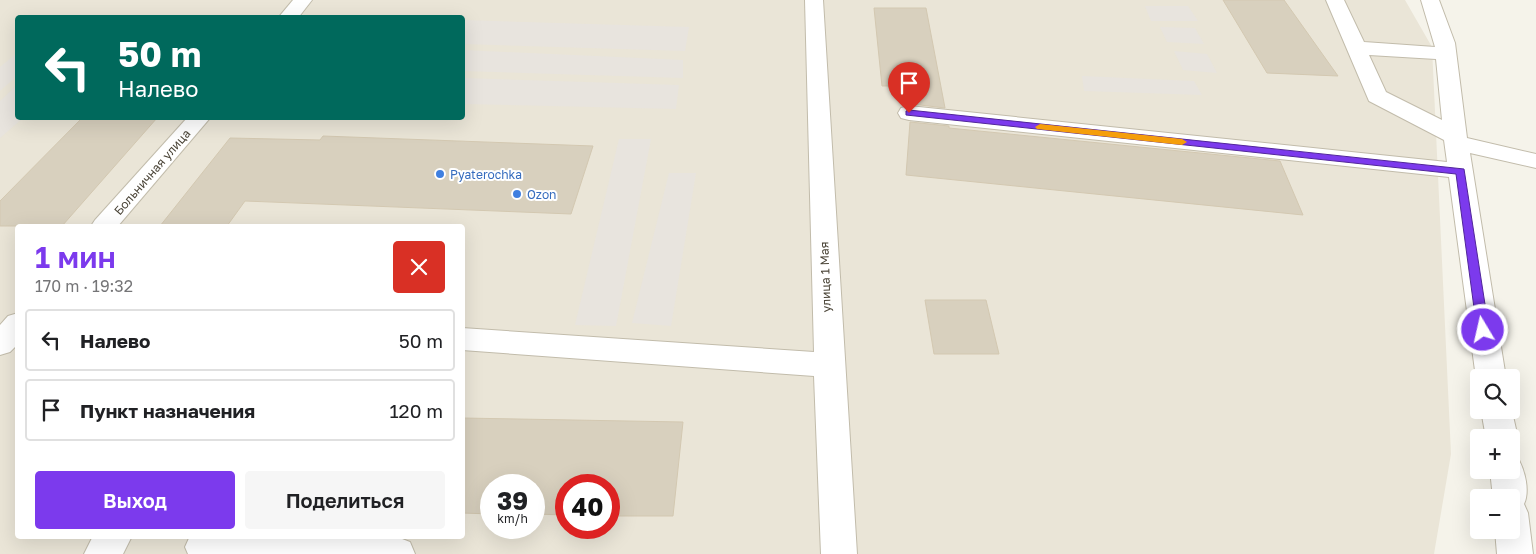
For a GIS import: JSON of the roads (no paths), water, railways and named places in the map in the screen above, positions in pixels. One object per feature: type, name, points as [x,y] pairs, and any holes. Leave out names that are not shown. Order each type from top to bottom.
[{"type":"street","points":[[290,15],[303,0]]},
{"type":"street","name":"улица 1 Мая","points":[[814,0],[829,365],[840,554]]},
{"type":"street","points":[[1336,0],[1377,96],[1456,139],[1536,161]]},
{"type":"street","points":[[1430,0],[1445,43],[1460,172],[1491,369]]},
{"type":"street","points":[[1356,48],[1446,54]]},
{"type":"street","points":[[909,113],[1460,172]]},
{"type":"street","name":"Больничная улица","points":[[106,224],[198,120]]},
{"type":"street","points":[[0,311],[15,312]]},
{"type":"street","points":[[0,344],[15,327]]},
{"type":"street","points":[[465,339],[829,365]]},
{"type":"street","points":[[102,554],[112,539]]},
{"type":"street","points":[[1514,539],[1515,554]]},
{"type":"street","points":[[203,547],[397,554]]},
{"type":"place","name":"Pyaterochka","points":[[440,174]]},
{"type":"place","name":"Ozon","points":[[517,194]]}]
